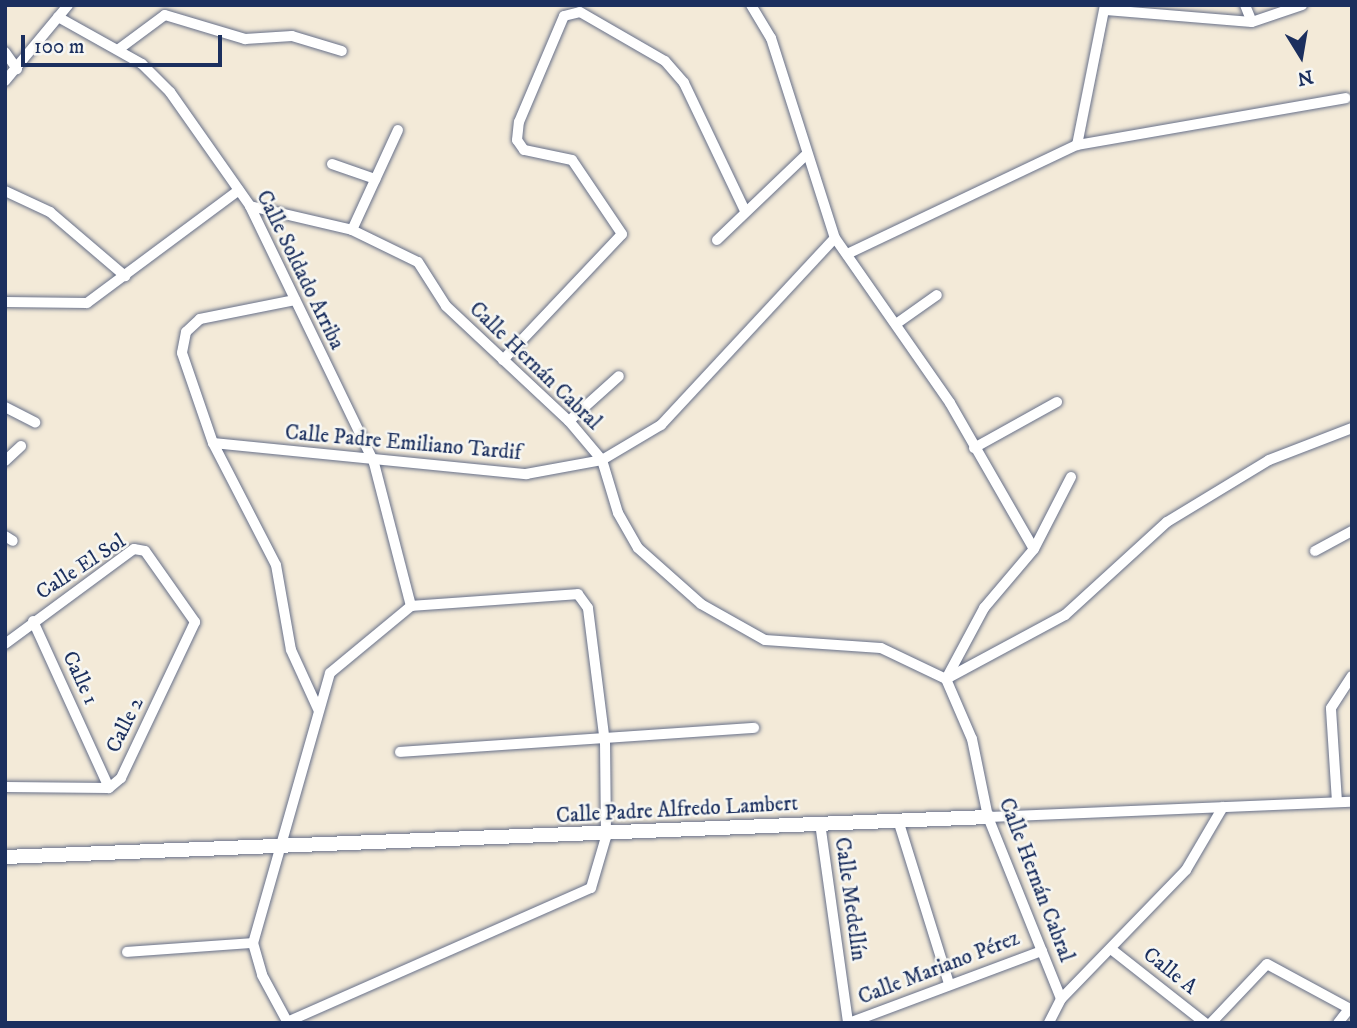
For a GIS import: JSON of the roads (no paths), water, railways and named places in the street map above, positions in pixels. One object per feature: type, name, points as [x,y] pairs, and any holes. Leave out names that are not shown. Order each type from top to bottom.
[{"type":"street","points":[[5,81],[68,5]]},
{"type":"street","points":[[751,5],[771,38],[806,156],[835,239],[895,324],[1034,549]]},
{"type":"street","points":[[1245,5],[1252,22]]},
{"type":"street","points":[[1077,145],[1106,8],[1252,22],[1302,5]]},
{"type":"street","points":[[503,360],[622,234],[572,160],[524,150],[517,140],[519,122],[564,16],[580,12],[665,61],[684,83],[745,211]]},
{"type":"street","points":[[120,49],[166,15],[244,39],[292,36],[342,51]]},
{"type":"street","name":"Calle Soldado Arriba","points":[[58,17],[120,49],[170,92],[250,206],[374,463],[411,606]]},
{"type":"street","points":[[5,52],[17,69]]},
{"type":"street","points":[[847,254],[1077,145],[1346,98]]},
{"type":"street","points":[[352,230],[398,130]]},
{"type":"street","points":[[717,240],[806,156]]},
{"type":"street","points":[[332,164],[375,179]]},
{"type":"street","points":[[5,302],[80,306],[125,276],[239,190]]},
{"type":"street","points":[[5,191],[50,212],[125,276]]},
{"type":"street","name":"Calle Hernán Cabral","points":[[250,206],[352,230],[418,262],[446,306],[569,421],[602,460],[618,513],[638,548],[701,604],[765,640],[881,648],[946,679],[972,739],[988,817],[1062,999]]},
{"type":"street","name":"Calle Padre Emiliano Tardif","points":[[212,443],[374,463],[526,474],[602,460],[661,425],[835,239]]},
{"type":"street","points":[[895,324],[937,295]]},
{"type":"street","points":[[295,300],[200,319],[186,332],[182,353],[212,443],[276,565],[290,650],[318,709]]},
{"type":"street","points":[[569,421],[619,376]]},
{"type":"street","points":[[974,449],[1057,402]]},
{"type":"street","points":[[5,407],[35,422]]},
{"type":"street","points":[[946,679],[1065,615],[1167,522],[1269,460],[1352,428]]},
{"type":"street","points":[[5,461],[21,446]]},
{"type":"street","points":[[946,679],[984,608],[1034,549],[1071,477]]},
{"type":"street","points":[[1315,551],[1352,531]]},
{"type":"street","name":"Calle El Sol","points":[[5,644],[134,549],[145,551],[171,584]]},
{"type":"street","name":"Calle 2","points":[[109,788],[121,778],[194,628],[194,618],[171,584]]},
{"type":"street","points":[[578,594],[588,608],[605,743],[606,836],[592,888],[570,900],[287,1022],[262,975],[253,943],[318,709],[330,673],[411,606],[578,594]]},
{"type":"street","name":"Calle 1","points":[[33,621],[109,788]]},
{"type":"street","points":[[1336,802],[1331,708],[1352,676]]},
{"type":"street","points":[[400,752],[605,743],[754,728]]},
{"type":"street","points":[[5,787],[109,788]]},
{"type":"street","name":"Calle Padre Alfredo Lambert","points":[[5,857],[281,845],[606,836],[820,823],[1352,802]]},
{"type":"street","points":[[1049,1023],[1062,999],[1186,870],[1223,807]]},
{"type":"street","points":[[898,820],[948,981]]},
{"type":"street","name":"Calle Medellín","points":[[820,823],[849,1023]]},
{"type":"street","points":[[127,952],[253,943]]},
{"type":"street","name":"Calle A","points":[[1111,949],[1205,1023]]},
{"type":"street","name":"Calle Mariano Pérez","points":[[849,1023],[948,981],[1042,951]]},
{"type":"street","points":[[1211,1023],[1267,964],[1350,1010],[1338,1023]]},
{"type":"street","points":[[1183,1023],[1192,1012]]}]
